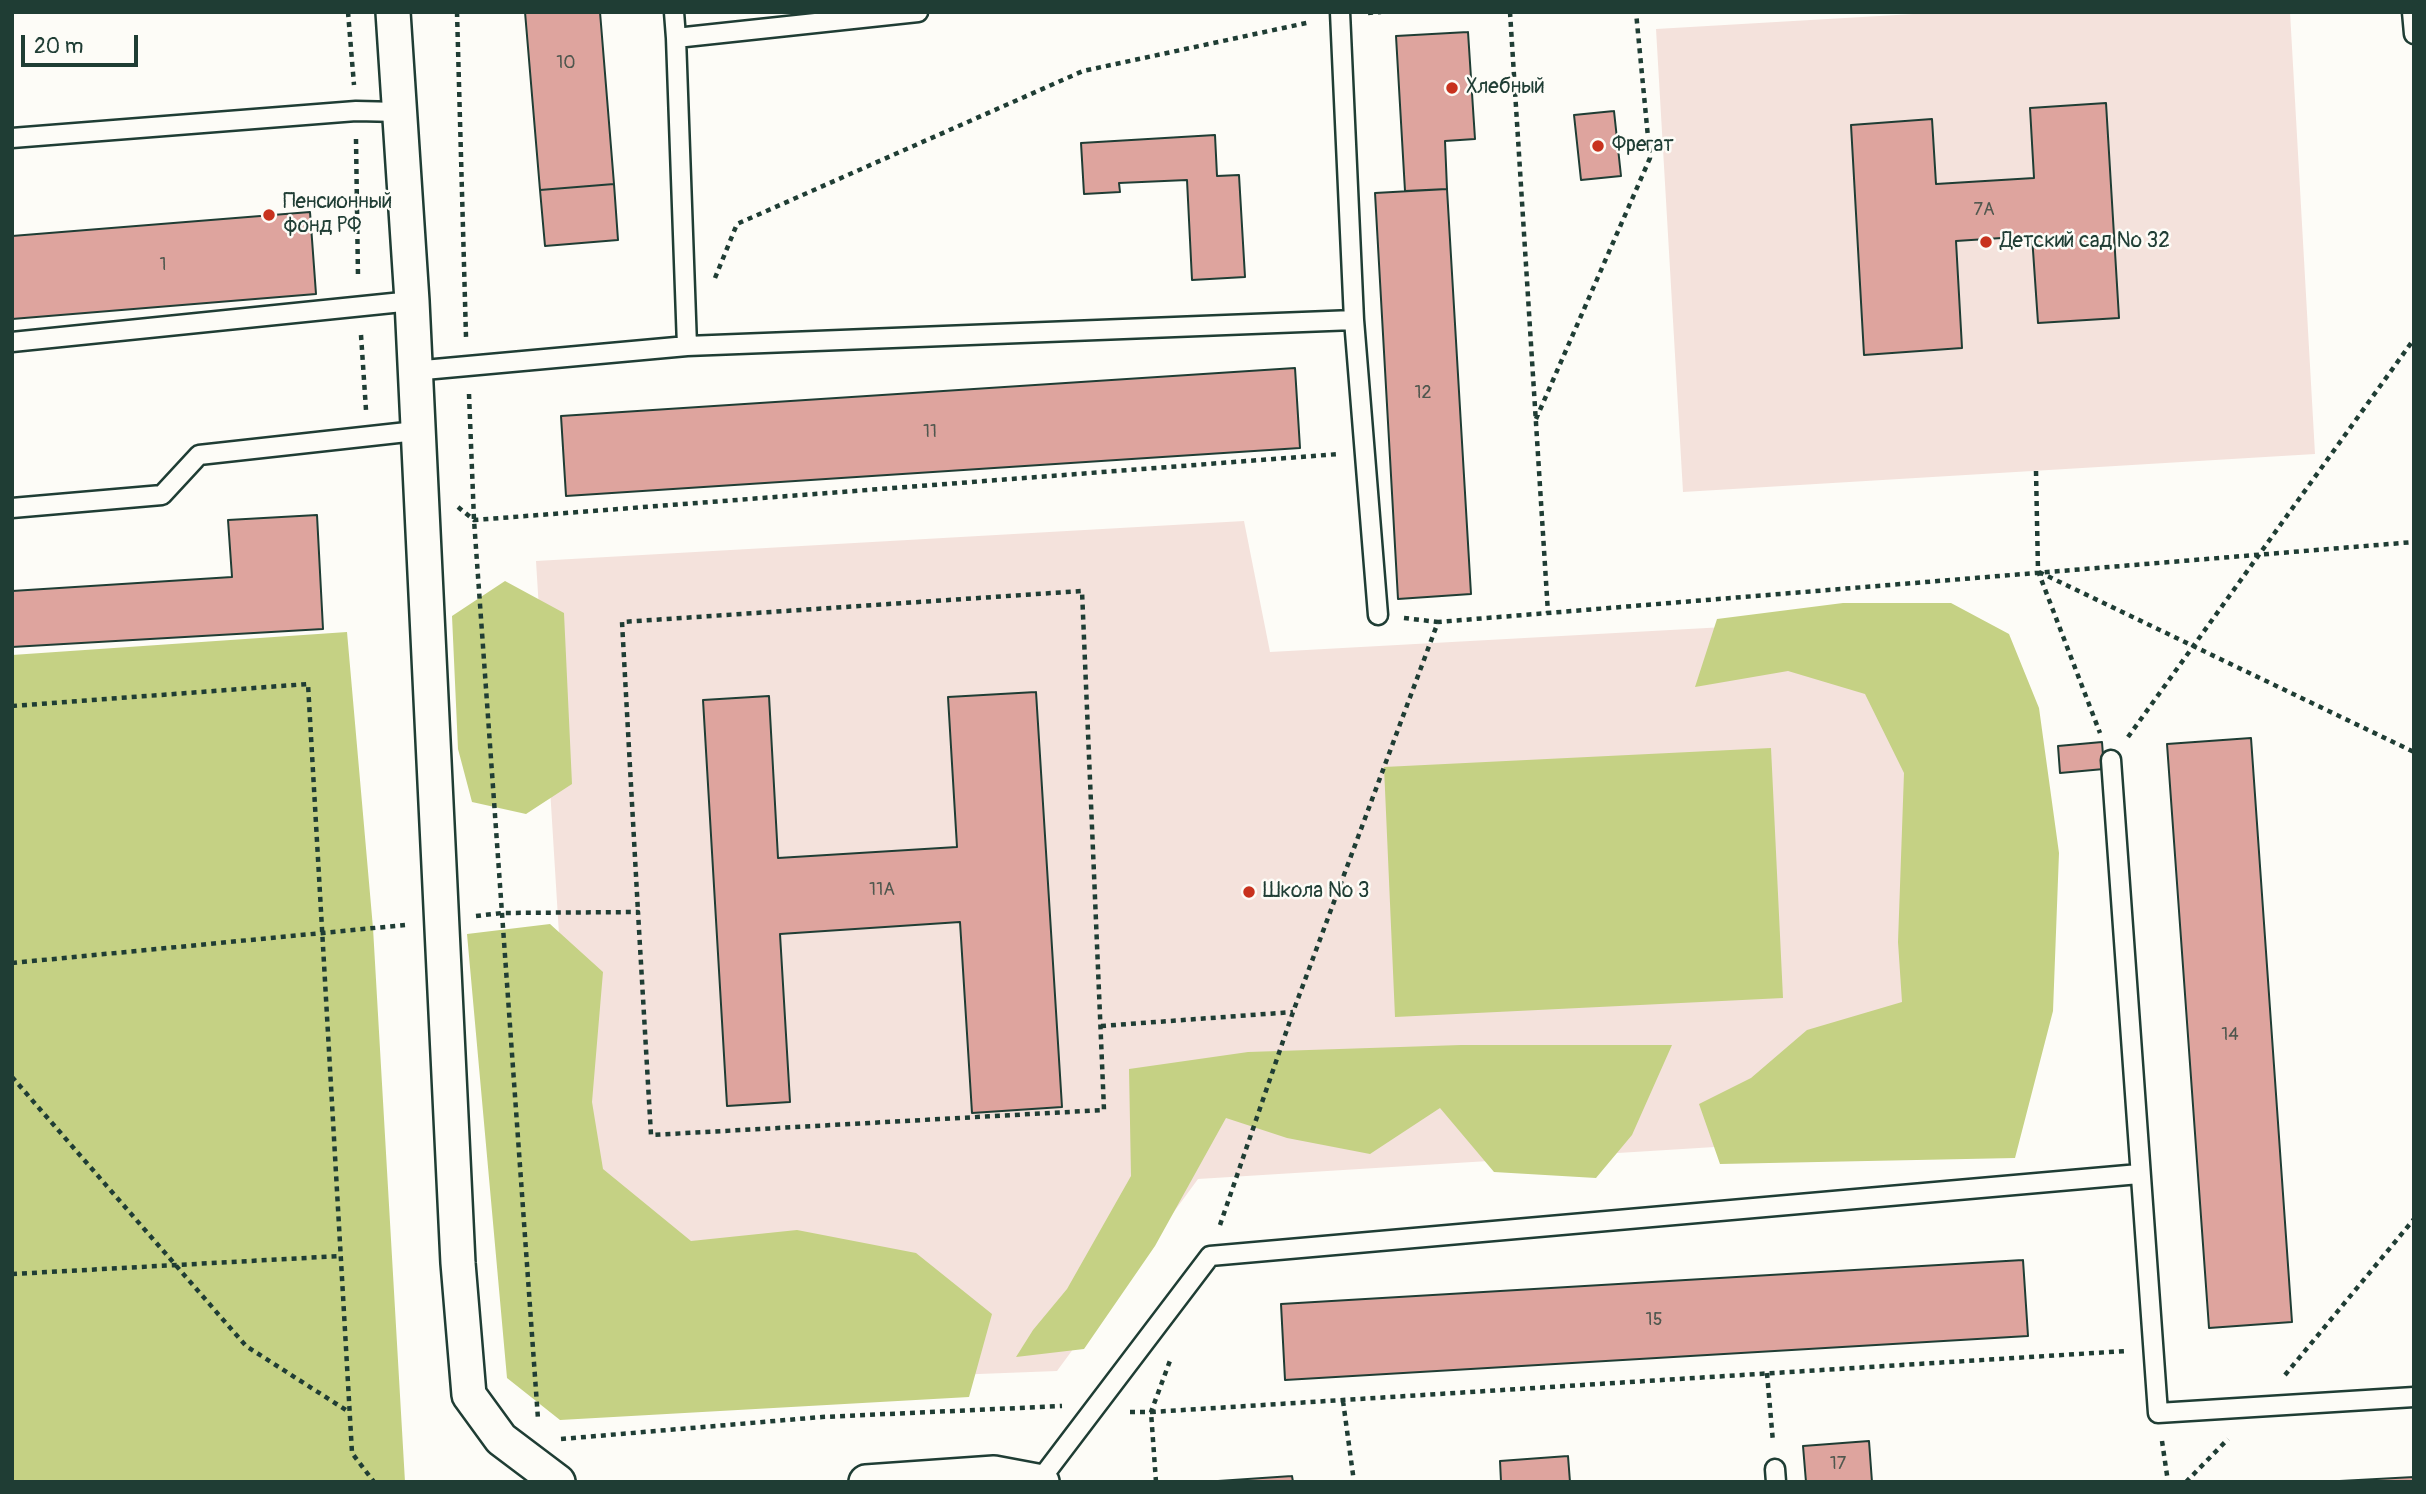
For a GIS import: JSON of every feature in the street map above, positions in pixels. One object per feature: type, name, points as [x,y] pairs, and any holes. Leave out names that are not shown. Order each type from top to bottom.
[{"type":"street","points":[[393,12],[412,300],[418,476],[458,1263],[469,1395],[501,1439],[541,1467]]},
{"type":"street","points":[[866,1482],[994,1473],[1041,1481]]},
{"type":"lane","points":[[674,12],[687,346]]},
{"type":"lane","points":[[676,38],[918,12]]},
{"type":"lane","points":[[2412,12],[2414,34]]},
{"type":"lane","points":[[1340,14],[1354,320],[1378,615]]},
{"type":"lane","points":[[12,138],[356,111],[399,112]]},
{"type":"lane","points":[[12,342],[412,300]]},
{"type":"lane","points":[[413,371],[687,346],[1354,320]]},
{"type":"lane","points":[[12,508],[162,495],[199,454],[416,431]]},
{"type":"lane","points":[[2111,760],[2158,1413],[2414,1397]]},
{"type":"lane","points":[[1041,1481],[1210,1256],[2139,1174]]},
{"type":"path","points":[[348,12],[356,111],[359,306],[367,436]]},
{"type":"path","points":[[457,12],[474,520],[541,1467],[822,1417],[1053,1405],[1093,1411],[1151,1412],[2152,1349]]},
{"type":"path","points":[[712,285],[737,224],[1083,71],[1340,14],[1381,12]]},
{"type":"path","points":[[1510,12],[1548,613]]},
{"type":"path","points":[[1536,420],[1650,158],[1636,12]]},
{"type":"path","points":[[2111,760],[2262,554],[2414,339]]},
{"type":"path","points":[[418,476],[474,520],[1364,452]]},
{"type":"path","points":[[2036,471],[2038,571],[2111,760]]},
{"type":"path","points":[[1210,1256],[1293,1012],[1438,622],[2414,542]]},
{"type":"path","points":[[2038,571],[2414,752]]},
{"type":"path","points":[[1082,591],[1104,1110],[651,1135],[638,912],[622,622],[1082,591]]},
{"type":"path","points":[[12,706],[307,684],[352,1453],[374,1482]]},
{"type":"path","points":[[12,963],[502,913],[638,912]]},
{"type":"path","points":[[1101,1026],[1293,1012]]},
{"type":"path","points":[[12,1077],[246,1346],[349,1412]]},
{"type":"path","points":[[2186,1482],[2259,1407],[2414,1219]]},
{"type":"path","points":[[12,1273],[341,1256]]},
{"type":"path","points":[[1156,1482],[1151,1412],[1175,1347]]},
{"type":"path","points":[[1767,1373],[1775,1475]]},
{"type":"path","points":[[1343,1401],[1354,1482]]},
{"type":"path","points":[[2158,1413],[2168,1482]]},
{"type":"shaded area","name":"Детский сад № 32","points":[[1948,12],[2290,12],[2315,454],[1683,492],[1656,29]]},
{"type":"shaded area","name":"Школа № 3","points":[[1244,521],[1270,652],[1925,616],[1957,1132],[1198,1179],[1057,1371],[587,1389],[536,561]]},
{"type":"green space","points":[[505,581],[564,613],[572,784],[526,814],[472,802],[458,749],[452,616]]},
{"type":"green space","points":[[1843,603],[1951,603],[2009,634],[2039,708],[2059,853],[2053,1011],[2015,1158],[1720,1164],[1699,1104],[1751,1078],[1807,1030],[1902,1002],[1898,942],[1904,773],[1865,694],[1788,671],[1695,687],[1717,619]]},
{"type":"green space","points":[[347,632],[373,928],[405,1482],[12,1482],[12,655]]},
{"type":"green space","points":[[1771,748],[1783,998],[1395,1017],[1384,767]]},
{"type":"green space","points":[[550,924],[603,972],[592,1102],[603,1169],[691,1241],[797,1230],[916,1253],[992,1314],[969,1397],[560,1420],[507,1378],[467,934]]},
{"type":"green space","points":[[1461,1045],[1672,1045],[1632,1135],[1596,1178],[1494,1172],[1440,1108],[1370,1154],[1287,1138],[1226,1118],[1155,1246],[1084,1349],[1016,1357],[1033,1330],[1067,1289],[1131,1176],[1129,1069],[1248,1052]]},
{"type":"building","points":[[525,12],[600,12],[614,184],[540,190]]},
{"type":"building","points":[[1468,32],[1475,139],[1445,141],[1447,189],[1405,191],[1396,36]]},
{"type":"building","points":[[2106,103],[2119,318],[2038,323],[2032,236],[1956,241],[1962,348],[1864,355],[1851,125],[1932,119],[1936,184],[2034,178],[2030,108]]},
{"type":"building","points":[[1614,111],[1621,176],[1581,180],[1574,115]]},
{"type":"building","points":[[1215,135],[1217,176],[1239,175],[1245,277],[1192,280],[1187,180],[1119,183],[1120,192],[1084,194],[1081,143]]},
{"type":"building","points":[[614,184],[618,240],[545,246],[540,190]]},
{"type":"building","points":[[1447,189],[1471,594],[1398,599],[1375,193]]},
{"type":"building","points":[[310,212],[316,294],[12,319],[12,236]]},
{"type":"building","points":[[1295,368],[1300,448],[566,496],[561,416]]},
{"type":"building","points":[[317,515],[323,629],[12,647],[12,591],[232,577],[228,520]]},
{"type":"building","points":[[1036,692],[1062,1107],[972,1113],[960,922],[780,934],[790,1102],[727,1106],[703,700],[769,696],[778,858],[957,847],[948,697]]},
{"type":"building","points":[[2251,738],[2292,1322],[2209,1328],[2167,744]]},
{"type":"building","points":[[2102,742],[2104,769],[2060,773],[2058,746]]},
{"type":"building","points":[[2023,1260],[2028,1336],[1285,1380],[1281,1304]]},
{"type":"building","points":[[1869,1441],[1872,1482],[1806,1482],[1803,1446]]},
{"type":"building","points":[[1568,1456],[1570,1482],[1501,1482],[1500,1461]]},
{"type":"building","points":[[1292,1476],[1293,1482],[1218,1482],[1218,1481]]},
{"type":"building","points":[[2414,1477],[2414,1482],[2321,1482]]},
{"type":"place","name":"Хлебный","points":[[1452,88]]},
{"type":"place","name":"Фрегат","points":[[1598,146]]},
{"type":"place","name":"Пенсионный фонд РФ","points":[[269,215]]},
{"type":"place","name":"Детский сад № 32","points":[[1986,242]]},
{"type":"place","name":"Школа № 3","points":[[1249,892]]}]
